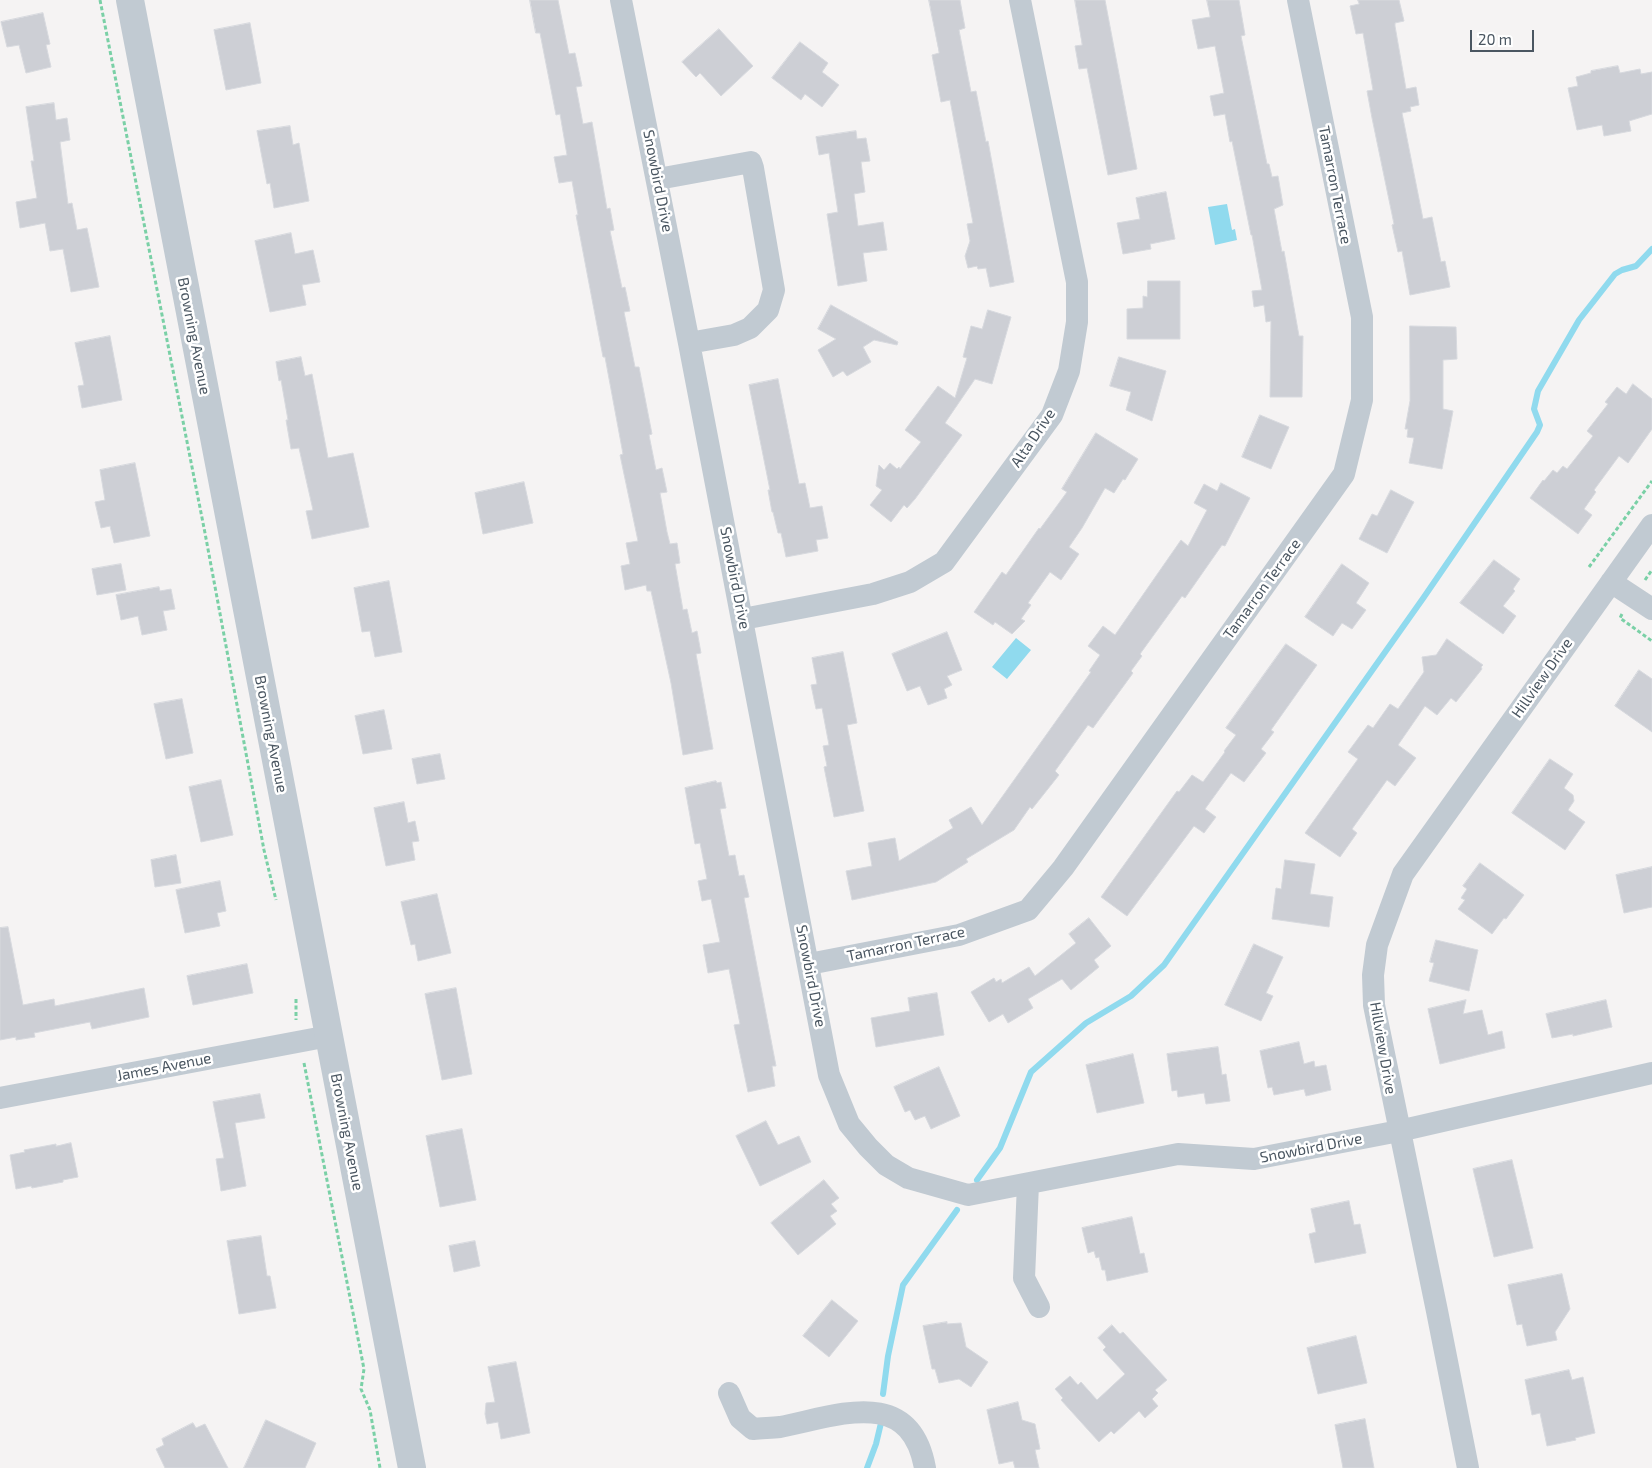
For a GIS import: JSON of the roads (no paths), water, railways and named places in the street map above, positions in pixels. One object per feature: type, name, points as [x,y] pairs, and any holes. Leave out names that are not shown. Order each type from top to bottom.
[{"type":"street","name":"Browning Avenue","points":[[130,0],[412,1468]]},
{"type":"street","name":"Snowbird Drive","points":[[621,0],[658,179],[829,1075],[849,1124],[868,1147],[886,1164],[908,1178],[968,1195],[1178,1154],[1254,1159],[1399,1131],[1652,1073]]},
{"type":"street","name":"Alta Drive","points":[[742,619],[873,594],[910,582],[944,562],[1052,415],[1068,370],[1077,322],[1077,282],[1020,0]]},
{"type":"street","name":"Tamarron Terrace","points":[[809,964],[959,935],[1028,910],[1063,868],[1344,474],[1362,400],[1362,318],[1298,0]]},
{"type":"street","points":[[658,179],[751,162],[774,290],[768,310],[750,328],[734,335],[689,343]]},
{"type":"street","name":"Hillview Drive","points":[[1468,1468],[1374,1005],[1373,975],[1377,945],[1404,874],[1652,525]]},
{"type":"street","points":[[1611,582],[1652,609]]},
{"type":"street","name":"James Avenue","points":[[0,1098],[329,1036]]},
{"type":"street","points":[[1028,1184],[1024,1278],[1039,1307]]},
{"type":"street","points":[[729,1393],[740,1418],[753,1429],[777,1427],[848,1412],[881,1412],[907,1427],[922,1452],[925,1468]]},
{"type":"water","points":[[1227,204],[1232,230],[1235,229],[1237,240],[1215,245],[1208,207]]},
{"type":"water","points":[[1016,638],[1031,650],[1007,679],[992,667]]},
{"type":"waterway","points":[[977,1180],[1000,1148],[1031,1072],[1086,1023],[1131,996],[1164,965],[1424,597],[1537,432],[1540,425],[1534,409],[1538,391],[1579,320],[1615,274],[1636,266],[1652,249]]},
{"type":"waterway","points":[[883,1394],[888,1356],[903,1285],[957,1210]]},
{"type":"waterway","points":[[867,1468],[881,1423]]}]
